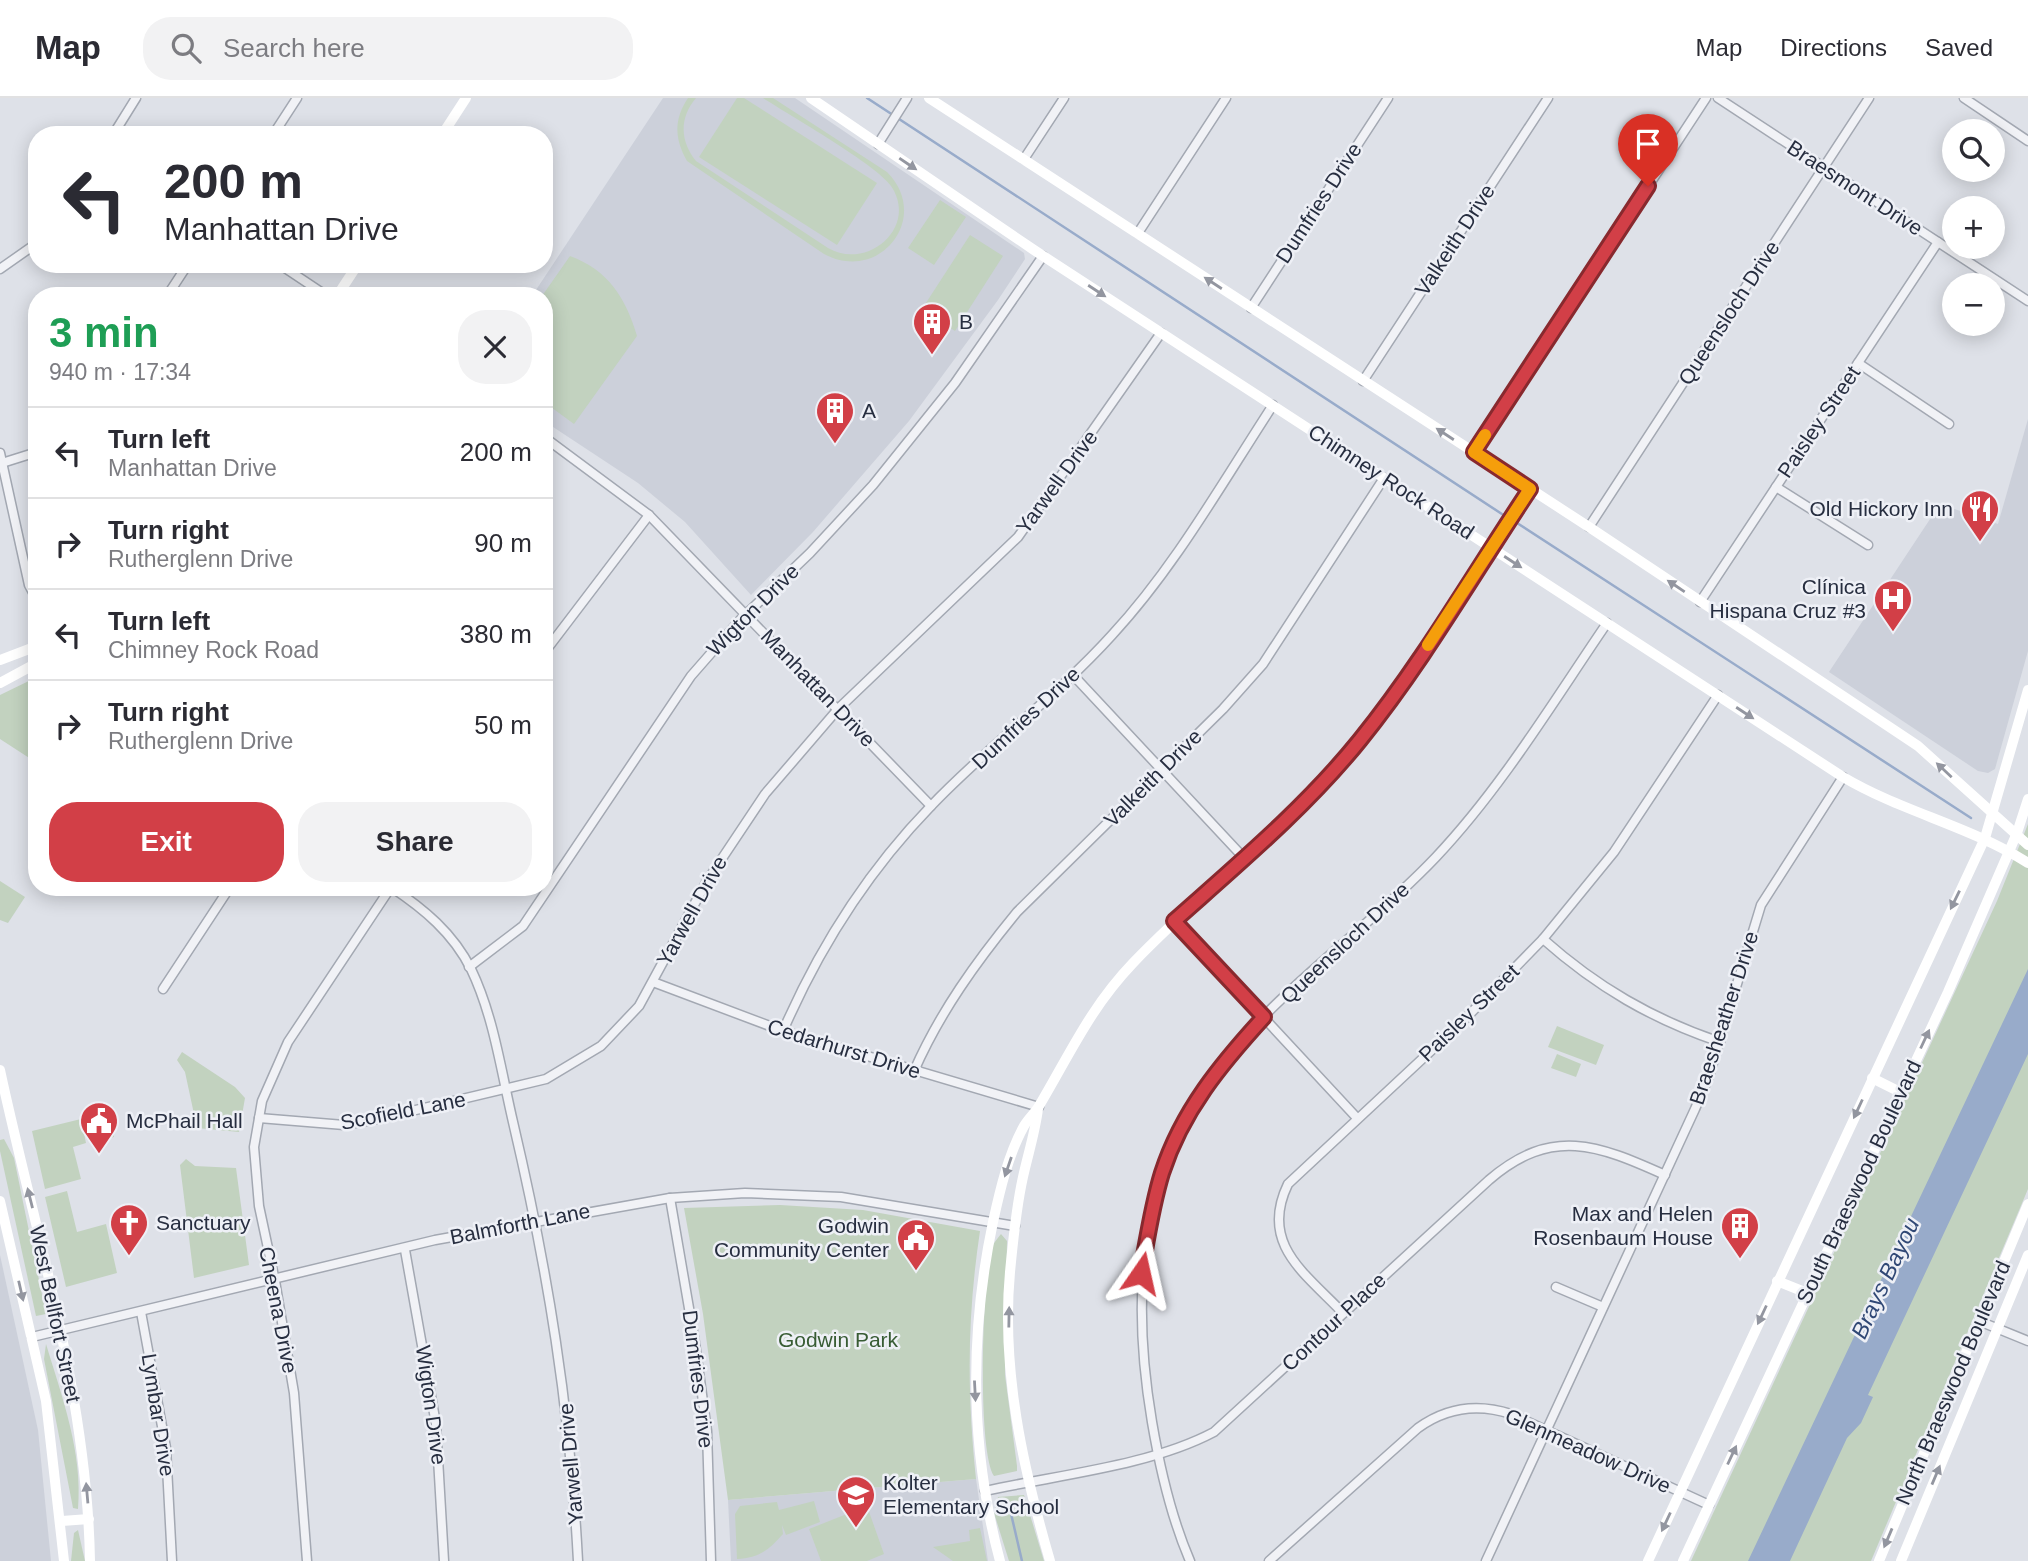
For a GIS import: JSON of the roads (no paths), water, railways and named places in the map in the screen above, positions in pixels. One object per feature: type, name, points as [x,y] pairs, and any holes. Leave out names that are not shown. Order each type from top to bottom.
[{"type":"main road","points":[[448,126],[466,98]]},
{"type":"main road","name":"Chimney Rock Road","points":[[811,98],[1043,256],[1843,777],[1915,813],[1985,838],[2007,853]]},
{"type":"main road","points":[[929,98],[1590,527],[1918,746],[2028,845]]},
{"type":"main road","points":[[1000,1561],[985,1491],[974,1365],[979,1299],[993,1223],[1009,1162],[1025,1125],[1039,1107],[1083,1026],[1131,966],[1174,921],[1314,790],[1365,734],[1530,489]]},
{"type":"main road","points":[[0,660],[28,649]]},
{"type":"main road","points":[[0,683],[28,668]]},
{"type":"main road","points":[[1994,817],[2028,690]]},
{"type":"main road","name":"South Braeswood Boulevard","points":[[1683,1561],[1900,1093],[2017,833],[2028,799]]},
{"type":"main road","name":"South Braeswood Boulevard","points":[[1648,1561],[1994,817]]},
{"type":"main road","points":[[2007,853],[2026,861]]},
{"type":"main road","name":"West Bellfort Street","points":[[0,1070],[6,1122],[62,1330],[83,1446],[90,1561]]},
{"type":"main road","points":[[1872,1078],[1900,1093]]},
{"type":"main road","points":[[1039,1107],[1015,1226],[1008,1336],[1017,1428],[1027,1482],[1050,1561]]},
{"type":"main road","name":"West Bellfort Street","points":[[0,1200],[46,1401],[62,1521],[64,1561]]},
{"type":"main road","name":"North Braeswood Boulevard","points":[[1879,1561],[2028,1204]]},
{"type":"main road","name":"North Braeswood Boulevard","points":[[1901,1561],[2028,1255]]},
{"type":"main road","points":[[1777,1282],[1807,1293]]},
{"type":"main road","points":[[62,1521],[89,1519]]},
{"type":"street","points":[[119,126],[136,98]]},
{"type":"street","points":[[279,126],[297,98]]},
{"type":"street","points":[[1024,159],[1064,98]]},
{"type":"street","points":[[1138,233],[1226,98]]},
{"type":"street","name":"Dumfries Drive","points":[[1251,308],[1388,98]]},
{"type":"street","name":"Valkeith Drive","points":[[1363,381],[1548,98]]},
{"type":"street","points":[[1474,452],[1706,98]]},
{"type":"street","name":"Braesmont Drive","points":[[1718,98],[2028,302]]},
{"type":"street","name":"Queensloch Drive","points":[[1590,527],[1869,98]]},
{"type":"street","points":[[1964,98],[2028,141]]},
{"type":"street","points":[[878,144],[906,100]]},
{"type":"street","name":"Paisley Street","points":[[1700,602],[1938,242]]},
{"type":"street","points":[[0,269],[28,249]]},
{"type":"street","name":"Wigton Drive","points":[[553,883],[666,709],[691,676],[746,613],[810,553],[915,434],[956,383],[1043,256]]},
{"type":"street","points":[[292,273],[314,287]]},
{"type":"street","name":"Yarwell Drive","points":[[578,1561],[563,1370],[536,1221],[505,1090],[546,1079],[601,1046],[622,1027],[653,982],[740,827],[838,709],[1018,537],[1161,333]]},
{"type":"street","points":[[1858,363],[1949,424]]},
{"type":"street","name":"Dumfries Drive","points":[[783,1031],[800,991],[839,924],[873,875],[930,806],[1073,675],[1111,636],[1152,587],[1273,405]]},
{"type":"street","name":"Manhattan Drive","points":[[553,444],[649,515],[930,806]]},
{"type":"street","points":[[28,454],[1,458],[28,580]]},
{"type":"street","name":"Valkeith Drive","points":[[914,1071],[945,1008],[987,948],[1017,912],[1223,709],[1263,664],[1384,478]]},
{"type":"street","points":[[1776,487],[1868,545]]},
{"type":"street","points":[[553,641],[649,515]]},
{"type":"street","name":"Queensloch Drive","points":[[1157,1455],[1142,1360],[1141,1273],[1162,1174],[1186,1116],[1205,1086],[1264,1017],[1404,891],[1463,826],[1607,623]]},
{"type":"street","points":[[1073,675],[1244,858]]},
{"type":"street","name":"Paisley Street","points":[[1343,1313],[1288,1254],[1280,1241],[1278,1212],[1288,1184],[1299,1170],[1464,1020],[1543,939],[1614,852],[1718,695]]},
{"type":"street","name":"Braesheather Drive","points":[[1486,1561],[1709,1076],[1762,905],[1843,777]]},
{"type":"street","points":[[163,989],[224,896]]},
{"type":"street","name":"Cheena Drive","points":[[307,1561],[294,1393],[275,1280],[263,1230],[254,1166],[259,1118],[270,1077],[288,1042],[385,896]]},
{"type":"street","points":[[403,896],[434,919],[470,967],[488,1015],[505,1090]]},
{"type":"street","name":"Wigton Drive","points":[[470,967],[507,940],[534,912],[544,896]]},
{"type":"street","points":[[1174,921],[1357,1118]]},
{"type":"street","points":[[1543,939],[1575,968],[1627,1003],[1683,1030],[1720,1042]]},
{"type":"street","name":"Cedarhurst Drive","points":[[653,982],[783,1031],[1039,1107]]},
{"type":"street","name":"Scofield Lane","points":[[259,1118],[344,1125],[505,1090]]},
{"type":"street","name":"Contour Place","points":[[985,1491],[1157,1455],[1191,1445],[1214,1432],[1517,1159],[1562,1147],[1587,1146],[1608,1150],[1665,1175]]},
{"type":"street","name":"Balmforth Lane","points":[[32,1337],[405,1250],[435,1240],[670,1198],[745,1193],[841,1197],[1015,1226]]},
{"type":"street","name":"Dumfries Drive","points":[[670,1198],[707,1432],[710,1561]]},
{"type":"street","name":"Wigton Drive","points":[[405,1250],[436,1424],[444,1561]]},
{"type":"street","points":[[1556,1287],[1603,1307]]},
{"type":"street","name":"Lymbar Drive","points":[[141,1312],[166,1448],[172,1561]]},
{"type":"street","points":[[1979,1321],[2028,1340]]},
{"type":"street","name":"Glenmeadow Drive","points":[[1269,1561],[1430,1419],[1454,1409],[1495,1409],[1709,1505]]},
{"type":"street","points":[[1157,1455],[1190,1561]]},
{"type":"water","name":"Brays Bayou","points":[[2028,969],[2028,1054],[1868,1395],[1873,1397],[1861,1423],[1847,1438],[1790,1561],[1748,1561]]},
{"type":"waterway","points":[[867,98],[1508,518]]},
{"type":"waterway","points":[[1514,521],[1971,818]]},
{"type":"waterway","points":[[1009,1505],[1022,1561]]},
{"type":"place","name":"B","points":[[932,356]]},
{"type":"place","name":"A","points":[[835,445]]},
{"type":"place","name":"Old Hickory Inn","points":[[1980,543]]},
{"type":"place","name":"Clínica Hispana Cruz #3","points":[[1893,633]]},
{"type":"place","name":"McPhail Hall","points":[[99,1155]]},
{"type":"place","name":"Sanctuary","points":[[129,1257]]},
{"type":"place","name":"Max and Helen Rosenbaum House","points":[[1740,1260]]},
{"type":"place","name":"Godwin Community Center","points":[[916,1272]]},
{"type":"place","name":"Kolter Elementary School","points":[[856,1529]]},
{"type":"park label","name":"Godwin Park","points":[[838,1340]]}]
